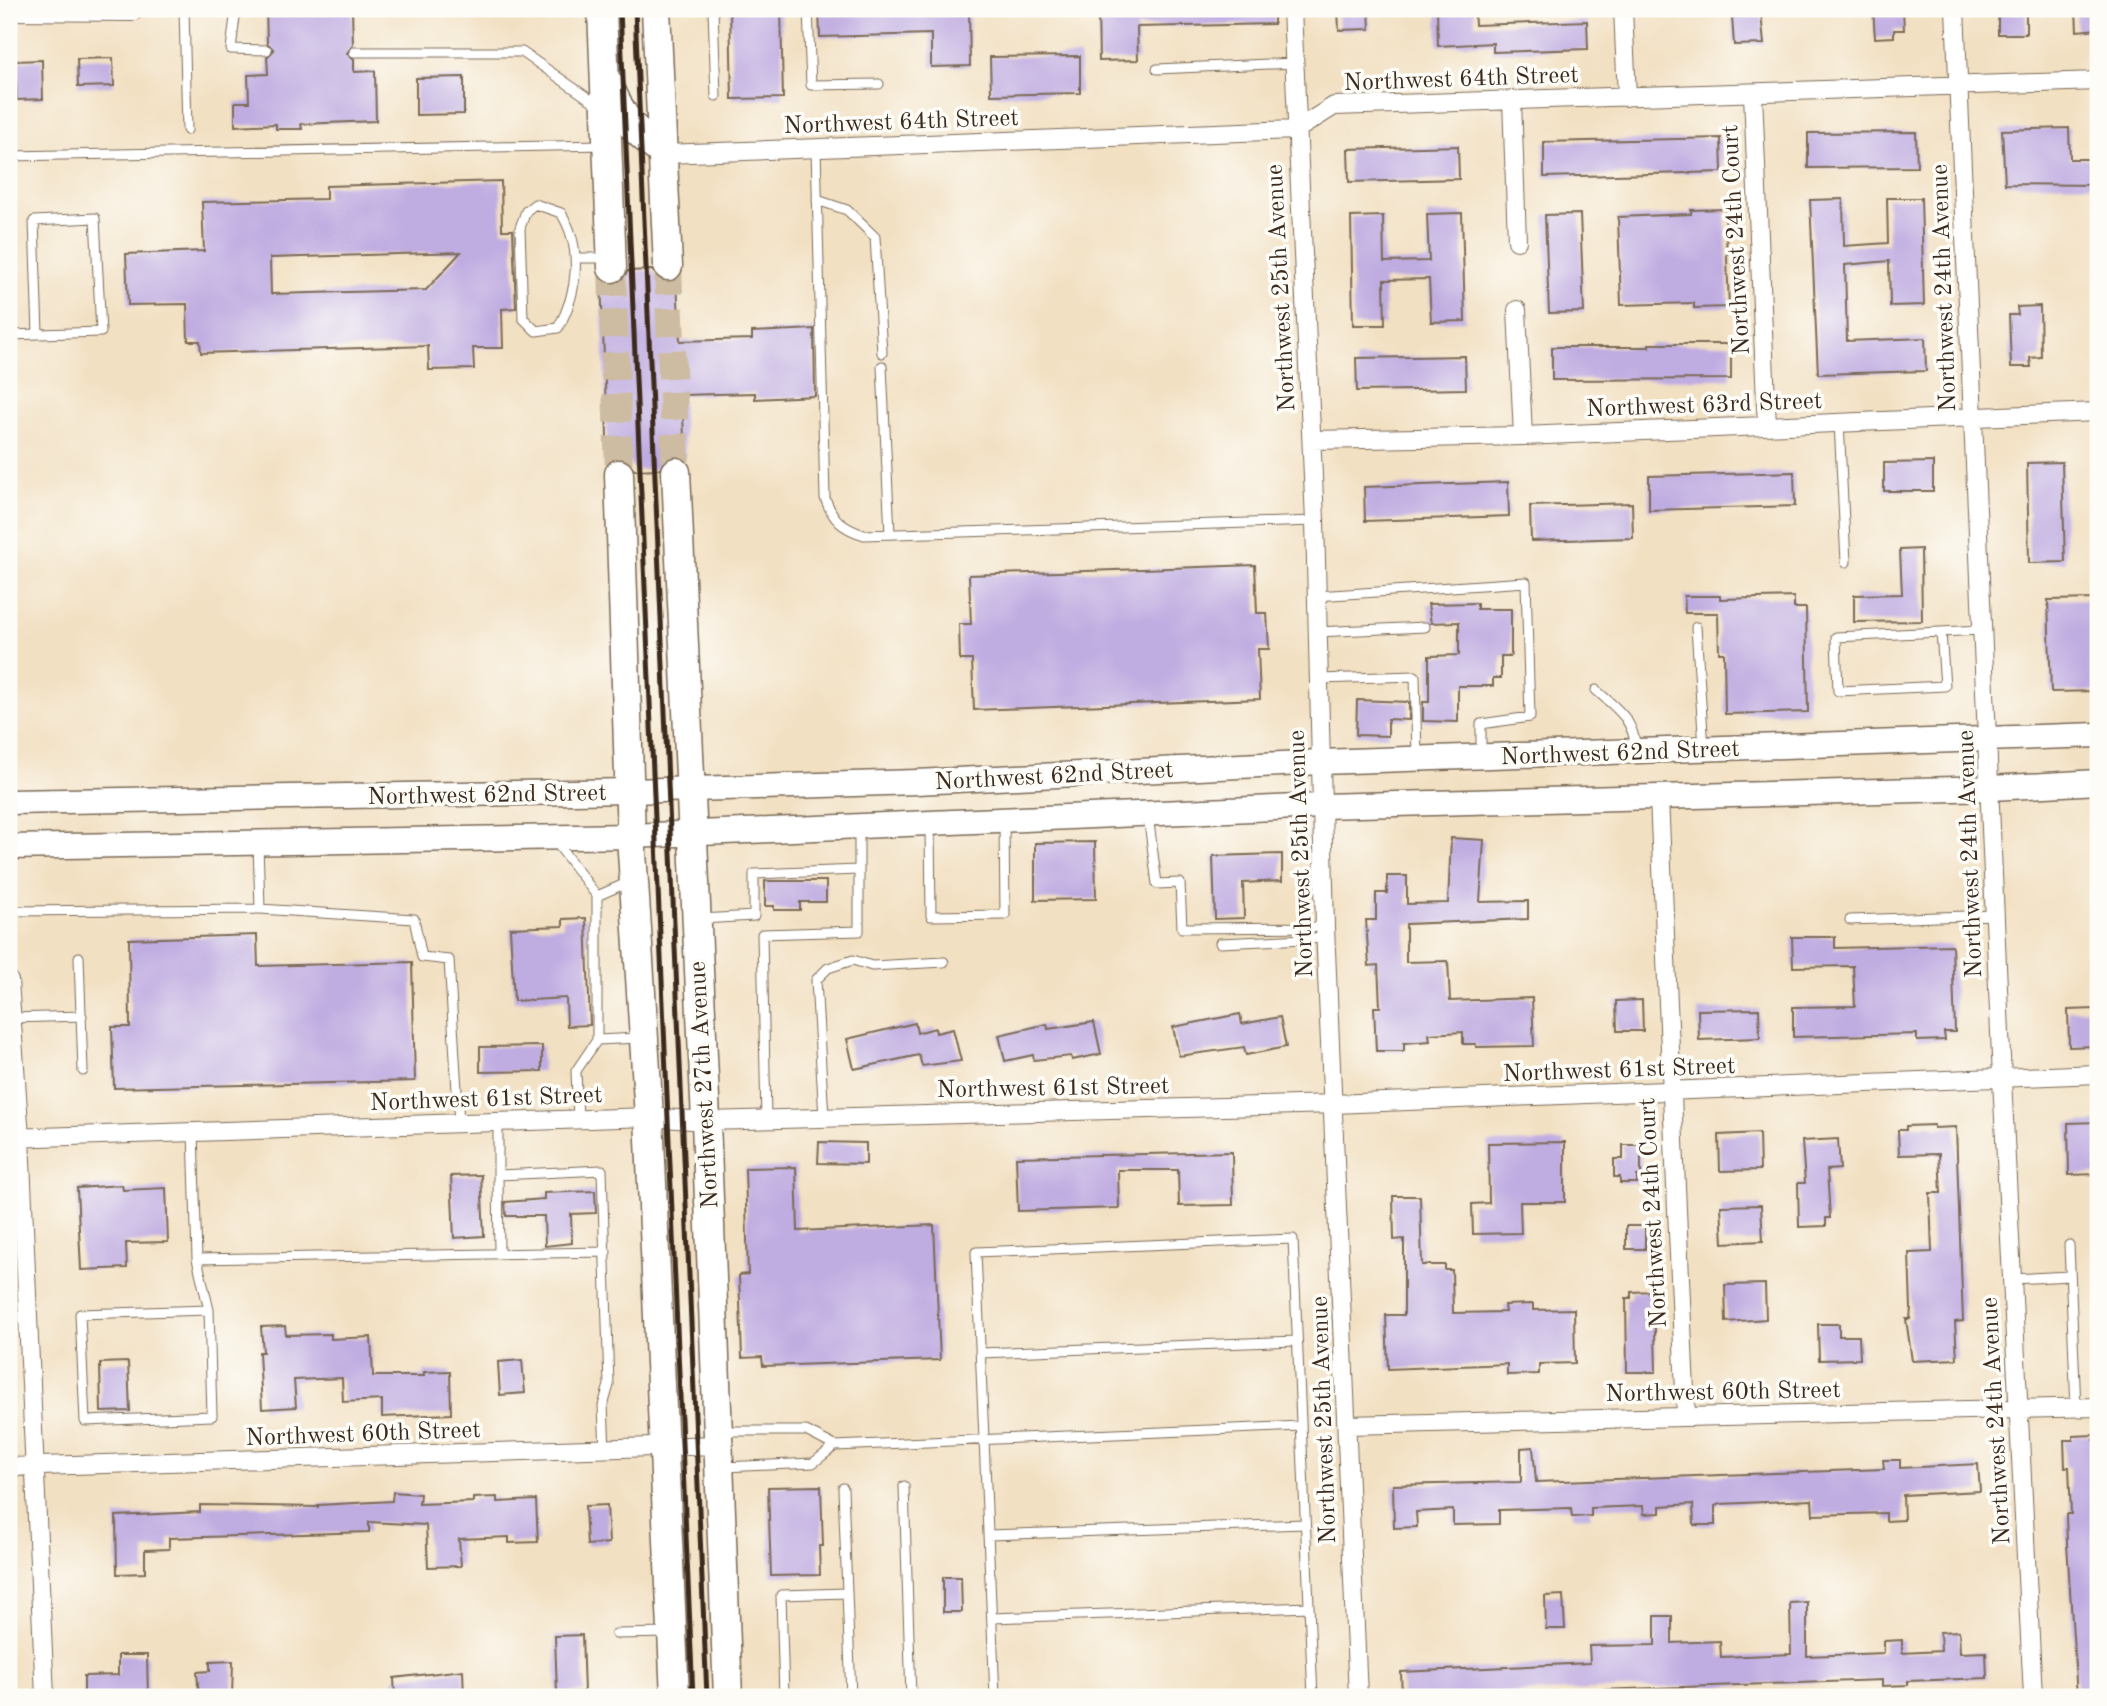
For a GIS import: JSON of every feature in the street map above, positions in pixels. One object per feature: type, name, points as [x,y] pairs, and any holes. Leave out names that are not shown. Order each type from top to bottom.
[{"type":"main road","points":[[602,9],[612,263]]},
{"type":"main road","points":[[656,9],[668,266]]},
{"type":"main road","points":[[604,72],[619,111],[636,132],[664,153]]},
{"type":"main road","name":"Northwest 27th Avenue","points":[[676,472],[706,1121],[728,1697]]},
{"type":"main road","points":[[619,474],[631,836],[666,1448],[675,1697]]},
{"type":"main road","name":"Northwest 62nd Street","points":[[9,802],[631,792],[1418,758],[1989,741],[2098,735]]},
{"type":"main road","name":"Northwest 62nd Street","points":[[9,847],[631,836],[1004,822],[1322,806],[1991,788],[2098,782]]},
{"type":"street","name":"Northwest 25th Avenue","points":[[1292,9],[1312,440],[1326,932],[1358,1697]]},
{"type":"street","points":[[1623,9],[1627,97]]},
{"type":"street","name":"Northwest 24th Avenue","points":[[1955,9],[2002,1079],[2033,1697]]},
{"type":"street","points":[[9,11],[132,12]]},
{"type":"street","name":"Northwest 64th Street","points":[[664,153],[1296,130],[1334,106],[2098,81]]},
{"type":"street","name":"Northwest 24th Court","points":[[1753,94],[1768,426]]},
{"type":"street","points":[[1512,100],[1517,241]]},
{"type":"street","points":[[1517,310],[1523,436]]},
{"type":"street","name":"Northwest 63rd Street","points":[[1312,440],[1523,436],[2098,412]]},
{"type":"street","name":"Northwest 24th Court","points":[[1659,798],[1686,1415]]},
{"type":"street","points":[[9,981],[45,1697]]},
{"type":"street","name":"Northwest 61st Street","points":[[15,1138],[649,1117],[706,1121],[1334,1104],[2098,1074]]},
{"type":"street","name":"Northwest 60th Street","points":[[1348,1425],[2098,1407]]},
{"type":"street","name":"Northwest 60th Street","points":[[9,1467],[719,1448]]},
{"type":"lane","points":[[184,9],[187,130]]},
{"type":"lane","points":[[236,9],[231,50],[267,50]]},
{"type":"lane","points":[[485,9],[525,9]]},
{"type":"lane","points":[[713,9],[716,96]]},
{"type":"lane","points":[[808,9],[811,85],[879,84]]},
{"type":"lane","points":[[354,52],[522,52],[605,110]]},
{"type":"lane","points":[[1157,69],[1294,63]]},
{"type":"lane","points":[[9,156],[607,145]]},
{"type":"lane","points":[[816,148],[825,498],[832,516],[846,529],[864,535],[1315,521]]},
{"type":"lane","points":[[817,200],[847,210],[875,237],[881,353]]},
{"type":"lane","points":[[535,204],[561,213],[577,258],[569,309],[564,319],[558,328],[536,331],[523,318],[520,228],[526,211],[535,204]]},
{"type":"lane","points":[[9,335],[100,332],[95,218],[34,221],[38,334]]},
{"type":"lane","points":[[577,258],[612,263]]},
{"type":"lane","points":[[882,366],[890,534]]},
{"type":"lane","points":[[1839,422],[1846,562]]},
{"type":"lane","points":[[1317,596],[1526,582],[1530,717],[1481,724],[1481,756]]},
{"type":"lane","points":[[1317,632],[1425,627]]},
{"type":"lane","points":[[1696,627],[1704,749]]},
{"type":"lane","points":[[1941,632],[1945,686],[1838,691],[1836,637],[1941,632],[1984,630]]},
{"type":"lane","points":[[1319,679],[1415,676],[1418,758]]},
{"type":"lane","points":[[1596,690],[1628,719],[1634,730],[1636,751]]},
{"type":"lane","points":[[1147,813],[1157,884],[1180,883],[1182,928],[1326,932]]},
{"type":"lane","points":[[930,825],[931,916],[1005,915],[1004,822]]},
{"type":"lane","points":[[762,934],[859,931],[859,827]]},
{"type":"lane","points":[[552,838],[597,895],[597,1040],[576,1071],[579,1119]]},
{"type":"lane","points":[[258,843],[260,909]]},
{"type":"lane","points":[[766,1119],[762,934],[754,916],[754,874],[859,870]]},
{"type":"lane","points":[[597,895],[634,880]]},
{"type":"lane","points":[[9,911],[260,909],[414,919],[422,957],[449,960],[459,1124]]},
{"type":"lane","points":[[1850,920],[1996,915]]},
{"type":"lane","points":[[695,919],[754,916]]},
{"type":"lane","points":[[1220,943],[1326,932]]},
{"type":"lane","points":[[79,957],[83,1071]]},
{"type":"lane","points":[[824,1118],[816,981],[828,968],[853,960],[872,966],[944,962]]},
{"type":"lane","points":[[12,1018],[82,1016]]},
{"type":"lane","points":[[597,1040],[644,1038]]},
{"type":"lane","points":[[498,1122],[499,1254]]},
{"type":"lane","points":[[193,1132],[197,1259],[209,1310],[212,1416],[85,1421],[80,1314],[209,1310]]},
{"type":"lane","points":[[498,1175],[602,1170],[609,1385],[603,1406],[605,1450]]},
{"type":"lane","points":[[995,1697],[976,1252],[1293,1239],[1312,1697]]},
{"type":"lane","points":[[2069,1245],[2076,1408]]},
{"type":"lane","points":[[197,1259],[606,1252]]},
{"type":"lane","points":[[2012,1279],[2070,1276]]},
{"type":"lane","points":[[980,1353],[1297,1341]]},
{"type":"lane","points":[[719,1448],[806,1431],[835,1446],[984,1437],[1301,1426]]},
{"type":"lane","points":[[719,1448],[813,1463],[835,1446]]},
{"type":"lane","points":[[904,1486],[912,1697]]},
{"type":"lane","points":[[843,1488],[851,1697]]},
{"type":"lane","points":[[988,1535],[1305,1524]]},
{"type":"lane","points":[[784,1697],[781,1595],[847,1592]]},
{"type":"lane","points":[[992,1618],[1309,1607]]},
{"type":"lane","points":[[616,1634],[672,1633]]},
{"type":"building","points":[[266,9],[352,9],[353,45],[347,53],[354,59],[354,72],[375,71],[376,121],[301,124],[302,129],[276,129],[276,124],[235,126],[235,102],[249,102],[248,75],[268,74],[267,57],[274,50],[267,43]]},
{"type":"building","points":[[730,9],[781,9],[783,98],[732,99]]},
{"type":"building","points":[[819,9],[969,11],[970,66],[931,67],[931,34],[820,37]]},
{"type":"building","points":[[1098,9],[1274,9],[1274,24],[1137,27],[1138,60],[1099,61]]},
{"type":"building","points":[[1338,9],[1369,9],[1370,29],[1339,30]]},
{"type":"building","points":[[1437,9],[1474,9],[1475,25],[1587,21],[1588,49],[1493,52],[1493,43],[1438,46]]},
{"type":"building","points":[[1873,9],[1903,9],[1904,30],[1894,30],[1894,37],[1875,38]]},
{"type":"building","points":[[1998,9],[2026,9],[2026,34],[1998,34]]},
{"type":"building","points":[[2076,9],[2098,9],[2098,29],[2077,31]]},
{"type":"building","points":[[1761,13],[1764,44],[1734,45],[1732,17]]},
{"type":"building","points":[[1080,56],[1080,93],[991,95],[990,57]]},
{"type":"building","points":[[113,58],[114,86],[78,87],[77,59]]},
{"type":"building","points":[[42,60],[43,99],[17,100],[15,61]]},
{"type":"building","points":[[464,77],[464,114],[416,115],[416,78]]},
{"type":"building","points":[[2069,128],[2070,159],[2098,159],[2098,185],[2005,184],[2002,130]]},
{"type":"building","points":[[1916,132],[1917,167],[1808,168],[1808,133]]},
{"type":"building","points":[[1721,138],[1722,172],[1544,177],[1544,142]]},
{"type":"building","points":[[1458,146],[1459,179],[1349,182],[1348,149]]},
{"type":"building","points":[[501,181],[502,230],[513,230],[516,308],[502,309],[503,348],[473,348],[474,369],[429,370],[428,346],[201,353],[200,341],[188,341],[187,304],[128,305],[126,254],[204,251],[202,202],[326,199],[326,186]],"holes":[[[461,252],[426,290],[271,294],[270,258]]]},
{"type":"building","points":[[1887,198],[1921,198],[1924,305],[1890,306],[1889,261],[1845,265],[1847,341],[1925,338],[1926,371],[1818,374],[1810,200],[1843,199],[1844,246],[1888,243]]},
{"type":"building","points":[[1725,209],[1729,307],[1694,308],[1694,303],[1621,305],[1618,217],[1691,214],[1691,210]]},
{"type":"building","points":[[1462,213],[1465,321],[1431,322],[1429,279],[1384,280],[1385,325],[1353,325],[1351,217],[1383,216],[1384,262],[1429,261],[1427,214]]},
{"type":"building","points":[[1580,214],[1584,312],[1549,313],[1545,215]]},
{"type":"building","points":[[652,270],[661,281],[677,280],[680,341],[752,339],[752,332],[814,329],[815,396],[755,399],[755,393],[682,395],[685,458],[676,455],[668,458],[660,469],[635,470],[627,460],[619,457],[608,462],[601,280],[613,284],[621,282],[628,271]]},
{"type":"building","points":[[2040,306],[2041,357],[2030,358],[2031,367],[2011,367],[2009,315],[2018,315],[2017,307]]},
{"type":"building","points":[[1649,344],[1731,344],[1731,379],[1552,380],[1552,347],[1649,347]]},
{"type":"building","points":[[1465,356],[1466,389],[1357,391],[1356,358]]},
{"type":"building","points":[[1933,462],[1933,491],[1884,491],[1884,463]]},
{"type":"building","points":[[2062,462],[2065,562],[2029,563],[2027,463]]},
{"type":"building","points":[[1794,472],[1795,506],[1649,510],[1649,476]]},
{"type":"building","points":[[1508,482],[1509,516],[1365,521],[1364,487]]},
{"type":"building","points":[[1632,503],[1633,538],[1531,541],[1530,506]]},
{"type":"building","points":[[1921,549],[1922,621],[1854,622],[1854,595],[1902,594],[1900,550]]},
{"type":"building","points":[[1255,565],[1257,613],[1267,613],[1269,649],[1258,649],[1260,699],[974,710],[972,660],[960,660],[959,624],[971,624],[969,575]]},
{"type":"building","points":[[1684,596],[1720,596],[1720,599],[1794,597],[1794,608],[1806,608],[1808,712],[1725,714],[1724,653],[1719,653],[1718,613],[1685,613]]},
{"type":"building","points":[[2098,599],[2098,691],[2051,692],[2048,600]]},
{"type":"building","points":[[1477,603],[1477,609],[1511,609],[1511,656],[1501,656],[1501,678],[1493,678],[1493,686],[1458,686],[1458,722],[1423,721],[1423,702],[1429,702],[1429,656],[1459,655],[1459,622],[1431,623],[1428,604]]},
{"type":"building","points":[[1357,700],[1409,702],[1409,720],[1388,719],[1388,736],[1356,735]]},
{"type":"building","points":[[1451,838],[1484,840],[1480,902],[1528,901],[1528,919],[1406,924],[1406,962],[1448,961],[1450,1001],[1532,998],[1534,1046],[1476,1047],[1476,1044],[1463,1044],[1463,1032],[1429,1034],[1430,1041],[1404,1043],[1404,1051],[1376,1051],[1374,1007],[1380,1007],[1378,965],[1369,966],[1366,920],[1376,920],[1376,893],[1387,893],[1387,876],[1407,876],[1407,904],[1448,903]]},
{"type":"building","points":[[1095,842],[1096,899],[1035,900],[1035,843]]},
{"type":"building","points":[[1282,854],[1282,881],[1243,883],[1244,918],[1215,919],[1213,856]]},
{"type":"building","points":[[765,881],[826,881],[826,902],[800,902],[800,910],[774,910],[774,906],[765,906]]},
{"type":"building","points":[[586,918],[590,1025],[567,1026],[566,998],[514,1001],[510,928],[563,926],[563,919]]},
{"type":"building","points":[[257,935],[258,966],[412,962],[415,1081],[114,1088],[112,1027],[130,1027],[129,939]]},
{"type":"building","points":[[1792,937],[1835,937],[1835,948],[1952,945],[1955,1032],[1944,1032],[1945,1040],[1917,1041],[1917,1034],[1793,1037],[1793,1007],[1855,1006],[1853,966],[1793,967]]},
{"type":"building","points":[[1642,1000],[1643,1031],[1617,1031],[1616,1001]]},
{"type":"building","points":[[1759,1009],[1760,1038],[1699,1040],[1698,1010]]},
{"type":"building","points":[[2095,1009],[2096,1046],[2069,1047],[2068,1010]]},
{"type":"building","points":[[1240,1014],[1242,1024],[1280,1017],[1286,1047],[1246,1055],[1244,1047],[1179,1056],[1173,1027]]},
{"type":"building","points":[[1094,1022],[1101,1054],[1072,1060],[1071,1056],[1034,1060],[1033,1055],[1005,1061],[999,1035],[1047,1024],[1048,1029]]},
{"type":"building","points":[[915,1023],[917,1033],[935,1028],[936,1033],[953,1029],[961,1061],[922,1066],[919,1055],[854,1069],[847,1039]]},
{"type":"building","points":[[542,1046],[542,1071],[480,1072],[480,1047]]},
{"type":"building","points":[[2097,1122],[2098,1174],[2069,1175],[2068,1123]]},
{"type":"building","points":[[1934,1125],[1934,1128],[1956,1127],[1963,1321],[1955,1322],[1957,1359],[1912,1361],[1906,1319],[1910,1319],[1911,1308],[1909,1253],[1932,1252],[1930,1193],[1941,1193],[1939,1154],[1899,1155],[1898,1130],[1906,1130],[1906,1126]]},
{"type":"building","points":[[1759,1133],[1760,1170],[1720,1171],[1719,1135]]},
{"type":"building","points":[[1838,1139],[1840,1169],[1827,1170],[1830,1218],[1826,1218],[1826,1226],[1799,1227],[1798,1183],[1805,1183],[1802,1141]]},
{"type":"building","points":[[819,1142],[866,1143],[866,1164],[818,1163]]},
{"type":"building","points":[[1565,1142],[1565,1202],[1520,1202],[1521,1233],[1473,1234],[1472,1204],[1489,1203],[1488,1143]]},
{"type":"building","points":[[1623,1145],[1641,1145],[1641,1176],[1637,1176],[1637,1183],[1620,1183],[1620,1177],[1614,1177],[1614,1159],[1623,1159]]},
{"type":"building","points":[[1232,1152],[1233,1205],[1179,1206],[1178,1170],[1118,1170],[1119,1208],[1018,1211],[1016,1157]]},
{"type":"building","points":[[796,1167],[798,1231],[934,1225],[940,1360],[763,1366],[762,1357],[742,1358],[739,1275],[748,1274],[745,1168]]},
{"type":"building","points":[[481,1175],[484,1236],[454,1238],[451,1176]]},
{"type":"building","points":[[122,1185],[123,1190],[166,1188],[168,1242],[126,1243],[127,1268],[81,1270],[77,1188]]},
{"type":"building","points":[[595,1191],[596,1213],[571,1214],[572,1243],[545,1246],[544,1216],[506,1216],[505,1202],[544,1199],[544,1193]]},
{"type":"building","points":[[1393,1196],[1420,1196],[1422,1265],[1445,1265],[1445,1270],[1452,1270],[1453,1313],[1505,1312],[1504,1305],[1533,1304],[1533,1310],[1574,1309],[1575,1363],[1539,1364],[1539,1374],[1507,1375],[1507,1364],[1388,1369],[1386,1315],[1404,1315],[1404,1239],[1394,1240]]},
{"type":"building","points":[[1761,1205],[1763,1241],[1723,1243],[1721,1206]]},
{"type":"building","points":[[1626,1226],[1645,1226],[1645,1249],[1626,1249]]},
{"type":"building","points":[[1765,1284],[1766,1319],[1726,1322],[1725,1285]]},
{"type":"building","points":[[1654,1291],[1656,1372],[1627,1372],[1626,1298],[1631,1298],[1631,1292]]},
{"type":"building","points":[[1818,1324],[1839,1324],[1839,1336],[1859,1336],[1860,1359],[1819,1360]]},
{"type":"building","points":[[285,1326],[286,1335],[331,1334],[331,1339],[371,1337],[373,1376],[424,1376],[424,1372],[450,1371],[451,1414],[382,1417],[382,1400],[343,1402],[342,1378],[294,1380],[296,1407],[262,1409],[259,1352],[263,1352],[261,1327]]},
{"type":"building","points":[[522,1360],[525,1393],[500,1395],[498,1362]]},
{"type":"building","points":[[128,1362],[130,1411],[101,1412],[100,1363]]},
{"type":"building","points":[[2094,1435],[2094,1440],[2098,1440],[2098,1697],[2077,1697],[2067,1544],[2066,1514],[2071,1514],[2069,1467],[2065,1467],[2064,1440],[2073,1440],[2073,1436]]},
{"type":"building","points":[[1533,1447],[1536,1482],[1884,1469],[1883,1460],[1900,1460],[1900,1468],[1978,1464],[1980,1491],[1903,1495],[1904,1520],[1886,1521],[1886,1513],[1813,1515],[1812,1500],[1720,1504],[1715,1506],[1715,1525],[1694,1525],[1693,1504],[1660,1506],[1660,1513],[1644,1514],[1643,1506],[1591,1508],[1591,1516],[1572,1517],[1571,1508],[1499,1510],[1499,1524],[1453,1525],[1453,1510],[1416,1512],[1417,1527],[1394,1528],[1393,1485],[1521,1482],[1521,1448]]},
{"type":"building","points":[[821,1486],[823,1546],[819,1546],[820,1575],[771,1576],[768,1487]]},
{"type":"building","points":[[393,1492],[420,1494],[419,1504],[473,1502],[473,1498],[497,1497],[497,1502],[536,1500],[538,1542],[509,1543],[509,1537],[459,1539],[461,1566],[428,1567],[426,1525],[369,1522],[369,1532],[169,1538],[169,1549],[145,1550],[145,1573],[117,1574],[116,1516],[200,1512],[200,1505],[318,1507],[392,1501]]},
{"type":"building","points":[[607,1505],[609,1543],[587,1545],[585,1506]]},
{"type":"building","points":[[943,1577],[961,1577],[962,1612],[943,1612]]},
{"type":"building","points":[[1563,1595],[1565,1629],[1546,1629],[1545,1596]]},
{"type":"building","points":[[1807,1602],[1807,1656],[1884,1653],[1884,1641],[1902,1640],[1902,1653],[1941,1651],[1940,1632],[1959,1631],[1960,1653],[1986,1652],[1987,1678],[1908,1681],[1908,1685],[1882,1686],[1882,1680],[1402,1697],[1401,1672],[1590,1663],[1589,1646],[1655,1645],[1655,1616],[1672,1616],[1672,1643],[1720,1641],[1721,1657],[1791,1654],[1790,1603]]},
{"type":"building","points":[[582,1635],[584,1692],[557,1693],[555,1636]]},
{"type":"building","points":[[118,1655],[147,1655],[148,1697],[84,1697],[84,1676],[118,1675]]},
{"type":"building","points":[[233,1661],[232,1697],[199,1697],[197,1672],[210,1671],[210,1662]]},
{"type":"building","points":[[463,1670],[464,1697],[395,1697],[394,1678]]},
{"type":"tunnel","points":[[668,266],[676,472]]},
{"type":"tunnel","points":[[612,268],[619,474]]},
{"type":"railway","points":[[620,9],[693,1697]]},
{"type":"railway","points":[[635,9],[707,1697]]}]
